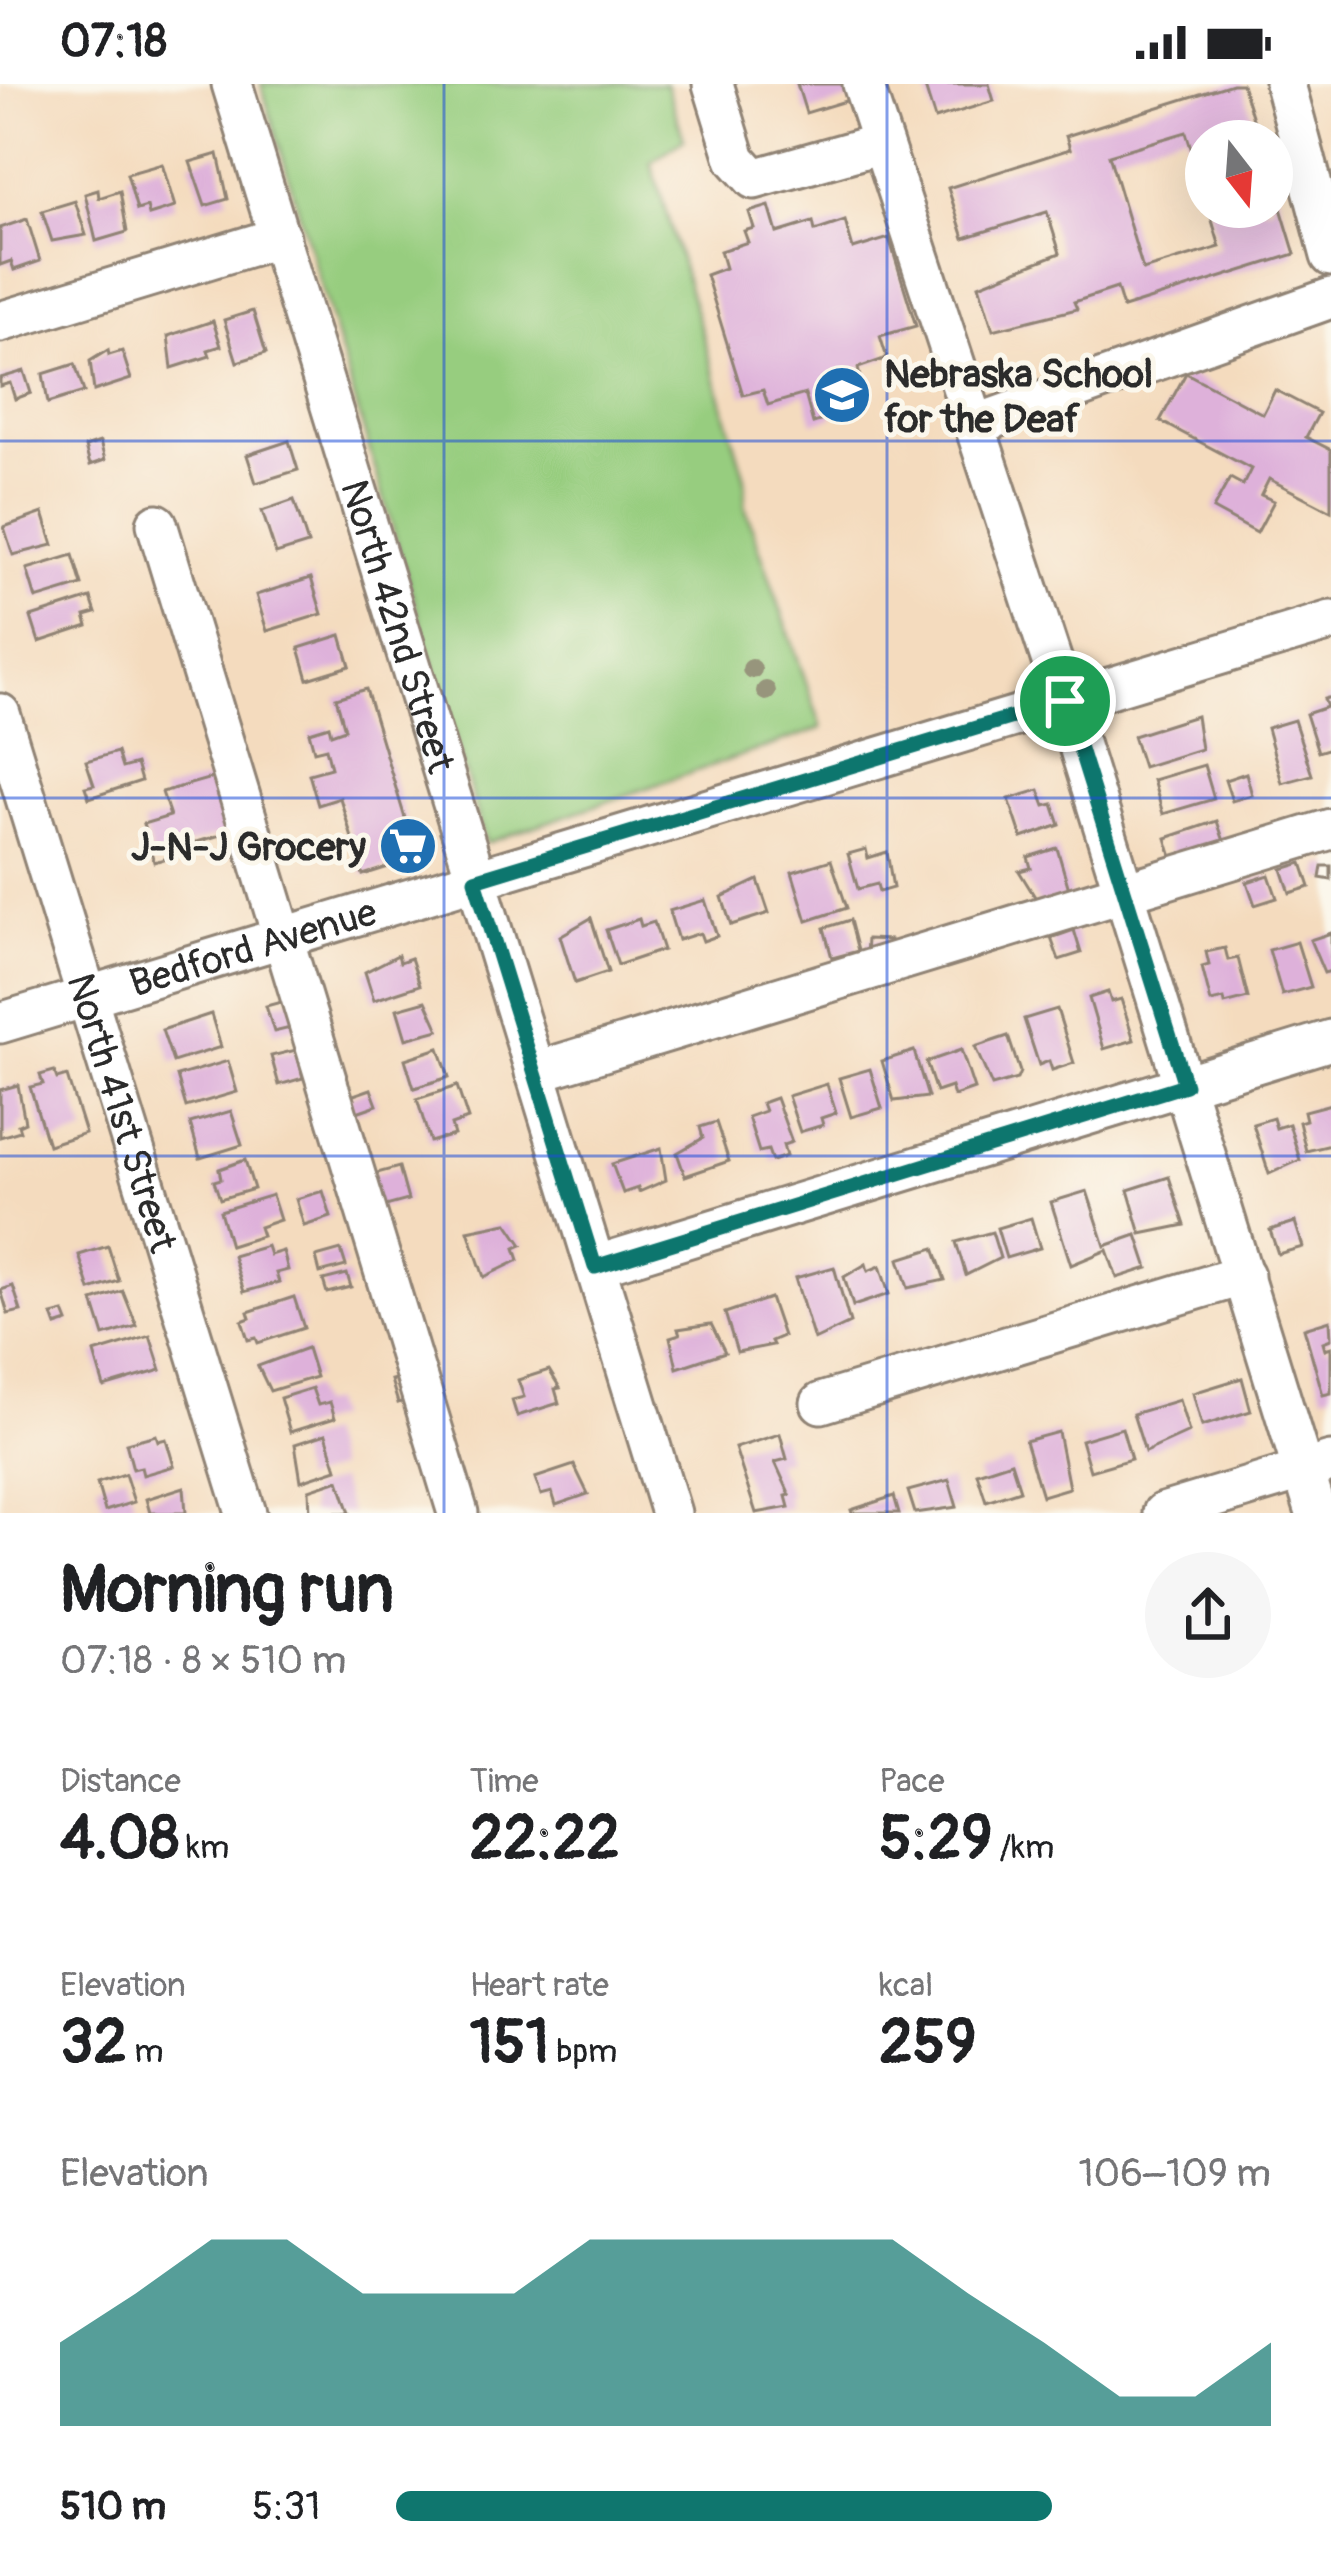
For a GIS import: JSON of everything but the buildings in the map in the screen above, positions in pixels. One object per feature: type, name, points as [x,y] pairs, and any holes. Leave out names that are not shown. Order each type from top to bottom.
[{"type":"street","name":"North 42nd Street","points":[[232,84],[671,1513]]},
{"type":"street","points":[[713,84],[736,159],[754,179],[883,143]]},
{"type":"street","points":[[863,84],[1065,701],[1244,1275],[1317,1466],[1316,1513]]},
{"type":"street","points":[[1285,84],[1331,256]]},
{"type":"street","points":[[0,322],[280,237]]},
{"type":"street","points":[[975,425],[1331,298]]},
{"type":"street","points":[[157,524],[458,1513]]},
{"type":"street","name":"Bedford Avenue","points":[[0,1023],[1331,621]]},
{"type":"street","name":"North 41st Street","points":[[0,714],[246,1513]]},
{"type":"street","points":[[535,1072],[1331,829]]},
{"type":"street","points":[[595,1267],[1331,1040]]},
{"type":"street","points":[[821,1403],[1244,1275]]},
{"type":"street","points":[[1163,1513],[1317,1466]]},
{"type":"green space","points":[[261,84],[666,84],[684,139],[651,162],[745,478],[745,507],[822,728],[486,843]]},
{"type":"place","name":"Nebraska School for the Deaf","points":[[842,395]]},
{"type":"place","name":"J-N-J Grocery","points":[[408,846]]},
{"type":"route","points":[[1065,701],[1185,1085],[595,1267],[475,880],[1065,701]]}]
